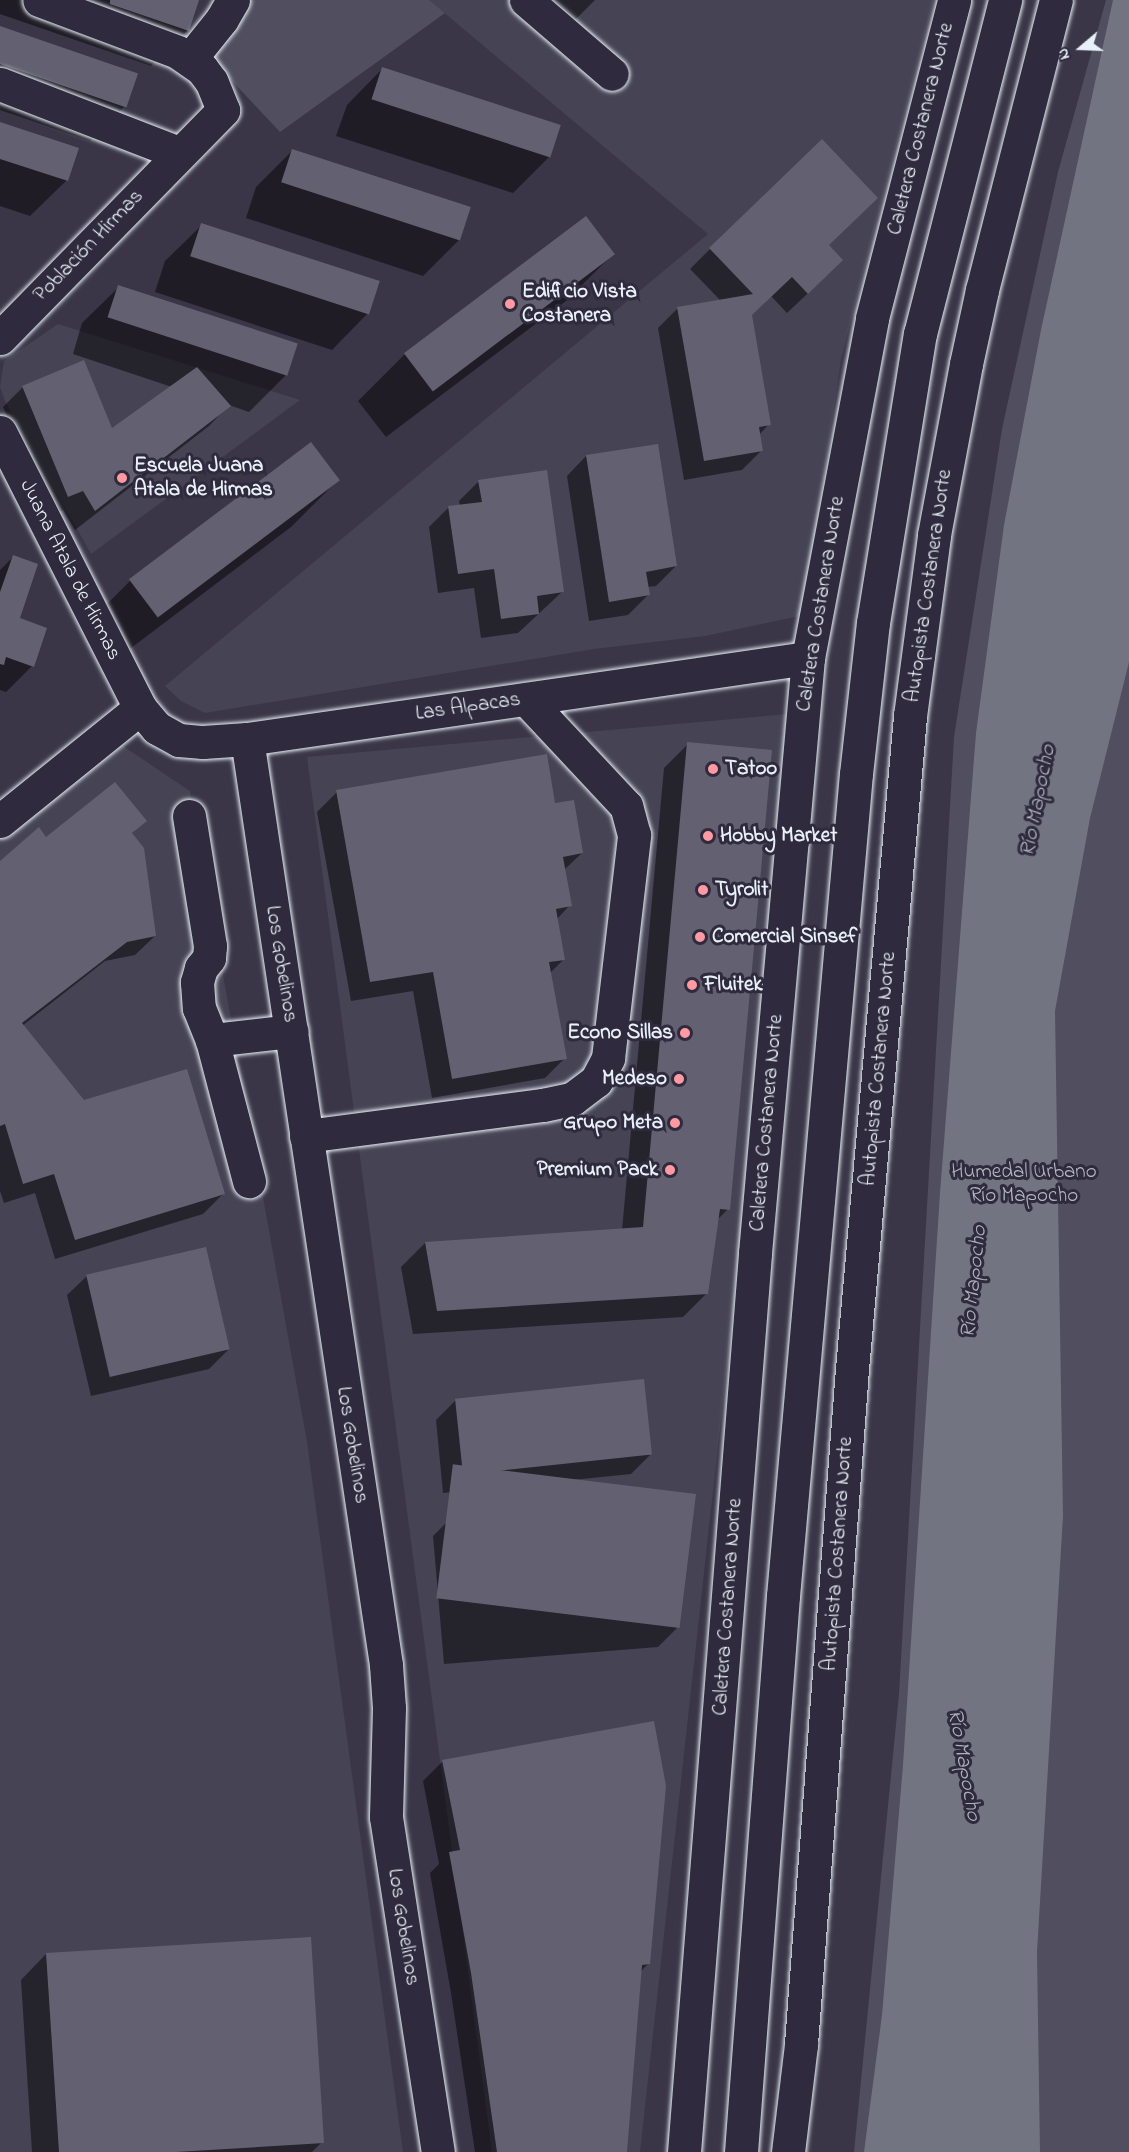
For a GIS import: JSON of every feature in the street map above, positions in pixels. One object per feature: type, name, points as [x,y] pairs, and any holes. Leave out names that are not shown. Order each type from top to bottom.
[{"type":"main road","name":"Población Hirmas","points":[[0,338],[223,110],[211,81],[190,59],[178,52],[39,0]]},
{"type":"main road","points":[[190,59],[222,19],[233,0]]},
{"type":"main road","points":[[526,0],[612,74]]},
{"type":"main road","name":"Caletera Costanera Norte","points":[[684,2152],[755,1253],[808,658],[872,318],[954,0]]},
{"type":"main road","points":[[741,2152],[783,1596],[856,774],[873,623],[920,334],[1005,0]]},
{"type":"main road","name":"Autopista Costanera Norte","points":[[788,2152],[801,2044],[852,1369],[910,716],[934,535],[966,364],[982,290],[1056,0]]},
{"type":"main road","points":[[0,84],[179,153]]},
{"type":"main road","name":"Juana Atala de Hirmas","points":[[0,432],[140,708]]},
{"type":"main road","name":"Las Alpacas","points":[[140,708],[157,728],[179,740],[203,742],[247,739],[808,658]]},
{"type":"main road","points":[[306,1136],[543,1105],[572,1099],[596,1082],[608,1058],[633,835],[626,806],[526,699]]},
{"type":"main road","points":[[0,821],[140,708]]},
{"type":"main road","name":"Los Gobelinos","points":[[247,739],[386,1665],[389,1708],[386,1817],[438,2152]]},
{"type":"main road","points":[[189,816],[210,946],[209,958],[201,968],[197,982],[199,1008],[212,1040],[249,1181]]},
{"type":"main road","points":[[212,1040],[291,1031]]},
{"type":"shaded area","points":[[429,0],[934,0],[841,359],[804,615],[705,636],[594,649],[205,713],[181,701],[165,686],[708,234]]},
{"type":"shaded area","name":"Escuela Juana Atala de Hirmas","points":[[58,324],[300,400],[91,554],[5,401],[0,387],[4,361]]},
{"type":"shaded area","points":[[799,713],[640,2152],[492,2152],[307,757]]},
{"type":"shaded area","points":[[114,740],[190,791],[307,1442],[403,2152],[0,2152],[0,834]]},
{"type":"green space","points":[[241,0],[429,0],[445,13],[280,132],[206,53]]},
{"type":"green space","name":"Humedal Urbano Río Mapocho","points":[[1106,0],[1129,0],[1129,2152],[854,2152],[899,1694],[954,737],[1002,429],[1058,172]]},
{"type":"water","name":"Humedal Urbano Río Mapocho","points":[[1113,0],[1129,0],[1129,662],[1090,818],[1055,1011],[1063,1516],[1037,1952],[1040,2152],[864,2152],[882,2015],[903,1765],[940,1193],[976,733],[1004,525],[1041,330]]},
{"type":"building","points":[[110,0],[199,0],[189,31],[110,4]]},
{"type":"building","points":[[0,26],[138,74],[126,108],[0,64]]},
{"type":"building","points":[[382,67],[561,125],[550,157],[371,99]]},
{"type":"building","points":[[0,122],[79,148],[68,181],[0,159]]},
{"type":"building","points":[[822,139],[878,198],[829,245],[843,260],[808,294],[792,277],[752,315],[771,425],[759,427],[763,451],[704,461],[677,307],[753,294],[709,248]]},
{"type":"building","points":[[292,149],[471,207],[460,240],[281,182]]},
{"type":"building","name":"Edificio Vista Costanera","points":[[586,216],[615,254],[433,392],[404,353]]},
{"type":"building","points":[[201,223],[380,281],[369,314],[190,256]]},
{"type":"building","points":[[118,285],[298,343],[287,376],[107,317]]},
{"type":"building","points":[[84,360],[112,428],[197,367],[231,406],[95,511],[83,491],[68,497],[22,386]]},
{"type":"building","points":[[311,442],[340,480],[158,618],[129,579]]},
{"type":"building","points":[[658,444],[677,566],[646,572],[650,595],[609,602],[586,455]]},
{"type":"building","points":[[547,470],[564,592],[537,596],[539,614],[501,619],[494,569],[458,574],[448,506],[482,502],[478,480]]},
{"type":"building","points":[[13,555],[38,564],[20,618],[47,628],[34,667],[6,657],[4,665],[0,664],[0,592]]},
{"type":"building","points":[[687,742],[772,750],[730,1210],[720,1209],[708,1294],[437,1311],[425,1242],[643,1227]]},
{"type":"building","points":[[547,754],[555,803],[574,800],[583,853],[563,857],[572,906],[556,909],[565,960],[549,962],[567,1059],[452,1079],[433,972],[370,982],[336,790]]},
{"type":"building","points":[[115,782],[147,821],[132,833],[144,848],[156,936],[127,942],[22,1023],[84,1100],[187,1069],[225,1194],[75,1240],[54,1174],[23,1184],[5,1124],[0,1126],[0,861],[39,827],[46,837]]},
{"type":"building","points":[[206,1247],[230,1349],[110,1377],[86,1275]]},
{"type":"building","points":[[644,1379],[652,1455],[463,1474],[455,1399]]},
{"type":"building","points":[[453,1464],[696,1494],[680,1628],[436,1598]]},
{"type":"building","points":[[654,1721],[666,1786],[650,1964],[642,1965],[627,2152],[497,2152],[471,1973],[449,1852],[460,1850],[442,1760]]},
{"type":"building","points":[[311,1937],[324,2143],[176,2152],[59,2152],[46,1953]]},
{"type":"place","name":"Edificio Vista Costanera","points":[[510,304]]},
{"type":"place","name":"Escuela Juana Atala de Hirmas","points":[[122,478]]},
{"type":"place","name":"Tatoo","points":[[713,769]]},
{"type":"place","name":"Hobby Market","points":[[708,836]]},
{"type":"place","name":"Tyrolit","points":[[703,890]]},
{"type":"place","name":"Comercial Sinsef","points":[[700,937]]},
{"type":"place","name":"Fluitek","points":[[692,985]]},
{"type":"place","name":"Econo Sillas","points":[[685,1033]]},
{"type":"place","name":"Medeso","points":[[679,1079]]},
{"type":"place","name":"Grupo Meta","points":[[675,1123]]},
{"type":"place","name":"Premium Pack","points":[[670,1170]]},
{"type":"water label","name":"Río Mapocho","points":[[1039,801]]},
{"type":"water label","name":"Río Mapocho","points":[[975,1282]]},
{"type":"water label","name":"Río Mapocho","points":[[963,1765]]}]
